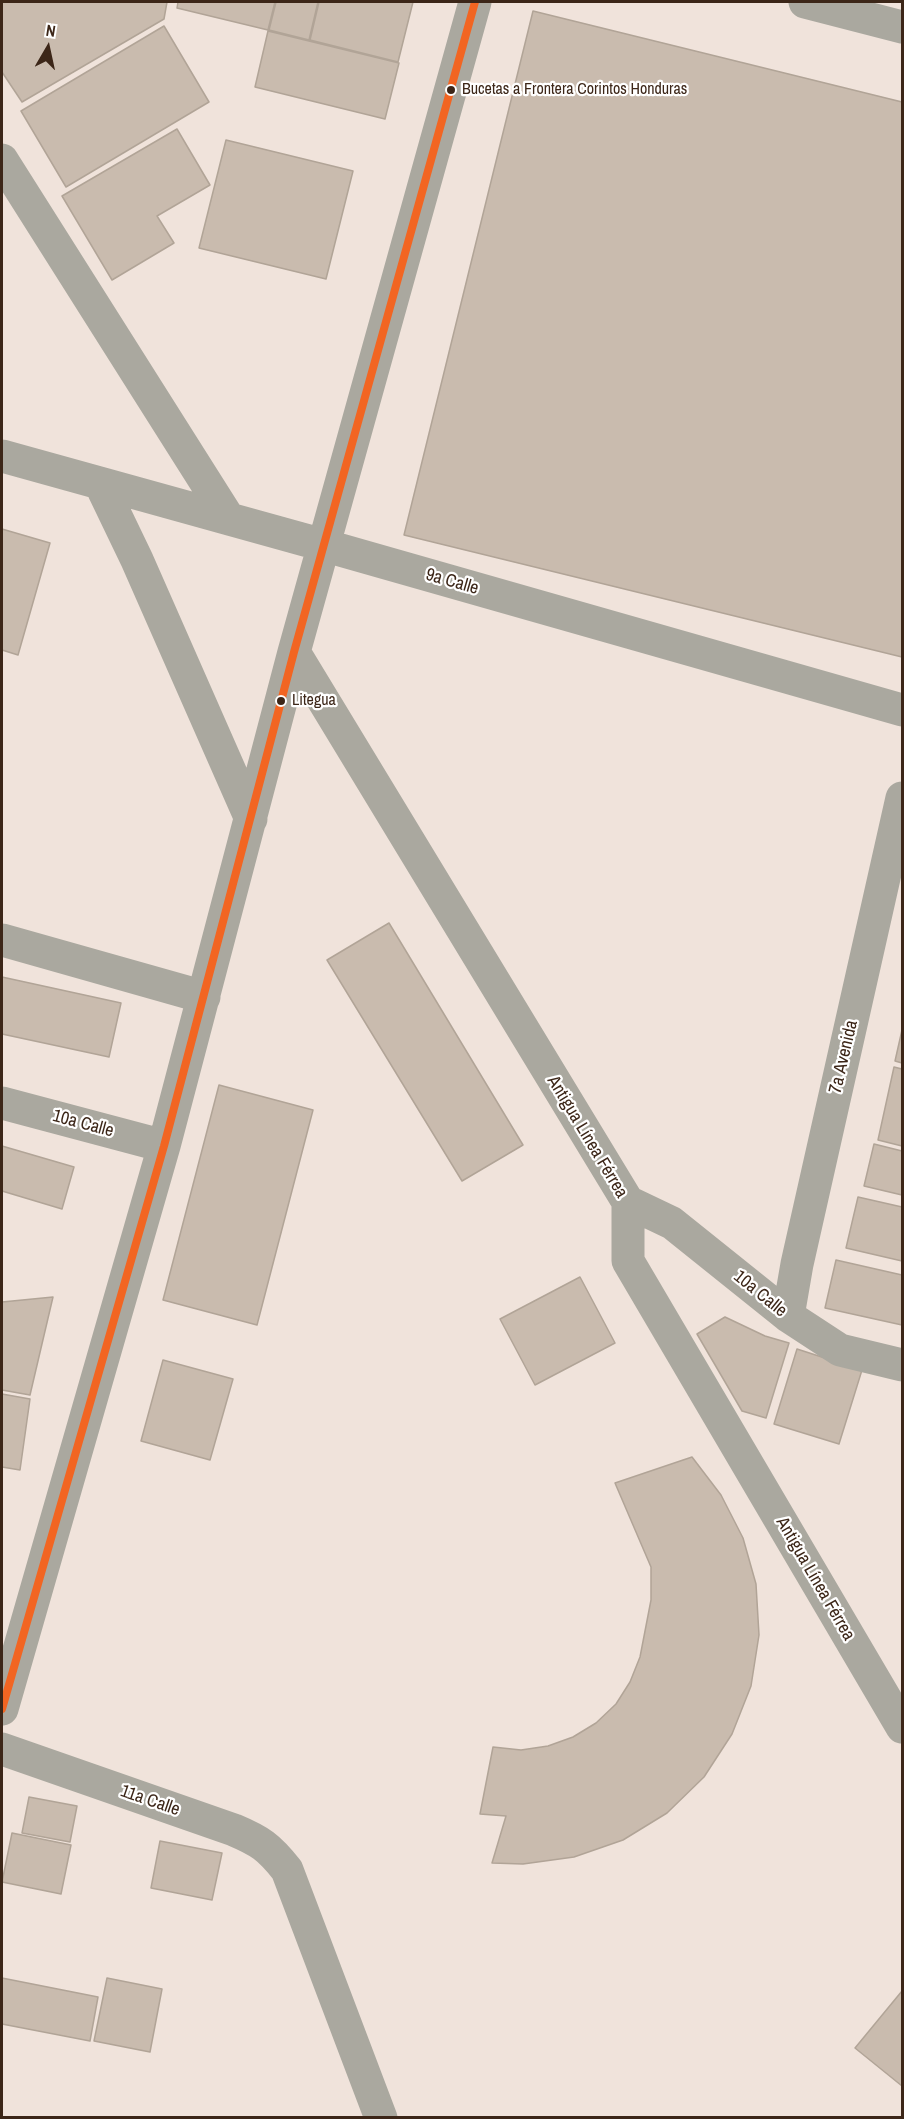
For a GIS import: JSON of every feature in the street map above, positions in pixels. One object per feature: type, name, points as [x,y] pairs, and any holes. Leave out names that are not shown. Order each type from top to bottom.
[{"type":"street","points":[[2,1709],[164,1146],[323,545],[475,2]]},
{"type":"street","points":[[805,2],[896,17]]},
{"type":"street","points":[[2,160],[229,519]]},
{"type":"street","name":"9a Calle","points":[[2,456],[903,710]]},
{"type":"street","points":[[100,483],[137,560],[251,819]]},
{"type":"street","name":"Antigua Línea Férrea","points":[[294,652],[628,1202],[628,1261],[903,1727]]},
{"type":"street","name":"7a Avenida","points":[[788,1316],[799,1252],[903,798]]},
{"type":"street","points":[[2,940],[204,997]]},
{"type":"street","name":"10a Calle","points":[[2,1103],[164,1146]]},
{"type":"street","name":"10a Calle","points":[[628,1202],[672,1222],[788,1316],[840,1350],[903,1365]]},
{"type":"street","name":"11a Calle","points":[[2,1749],[234,1830],[258,1840],[273,1852],[287,1870],[381,2118]]},
{"type":"building","points":[[2,2],[167,2],[164,19],[22,102],[2,72]]},
{"type":"building","points":[[178,2],[275,2],[268,30],[177,8]]},
{"type":"building","points":[[276,2],[318,2],[309,40],[269,30]]},
{"type":"building","points":[[319,2],[413,2],[398,62],[310,40]]},
{"type":"building","points":[[533,11],[902,102],[902,657],[404,535]]},
{"type":"building","points":[[164,26],[209,102],[66,187],[21,111]]},
{"type":"building","points":[[268,31],[399,63],[385,119],[255,87]]},
{"type":"building","points":[[177,129],[210,185],[157,216],[174,243],[112,280],[62,196]]},
{"type":"building","points":[[226,140],[353,171],[326,279],[199,248]]},
{"type":"building","points":[[2,529],[50,543],[18,655],[2,650]]},
{"type":"building","points":[[389,923],[523,1145],[462,1181],[327,960]]},
{"type":"building","points":[[2,977],[121,1003],[109,1057],[2,1034]]},
{"type":"building","points":[[902,1030],[902,1063],[895,1061]]},
{"type":"building","points":[[894,1067],[902,1069],[902,1146],[878,1140]]},
{"type":"building","points":[[219,1085],[313,1110],[257,1325],[163,1300]]},
{"type":"building","points":[[874,1144],[902,1151],[902,1195],[864,1186]]},
{"type":"building","points":[[2,1146],[74,1167],[62,1209],[2,1191]]},
{"type":"building","points":[[858,1197],[902,1207],[902,1261],[846,1248]]},
{"type":"building","points":[[836,1260],[902,1275],[902,1325],[825,1308]]},
{"type":"building","points":[[580,1277],[615,1343],[535,1385],[500,1319]]},
{"type":"building","points":[[53,1297],[30,1395],[2,1390],[2,1302]]},
{"type":"building","points":[[725,1317],[765,1336],[789,1343],[766,1418],[742,1411],[697,1334]]},
{"type":"building","points":[[797,1349],[862,1370],[839,1444],[774,1424]]},
{"type":"building","points":[[163,1360],[233,1379],[210,1460],[141,1441]]},
{"type":"building","points":[[2,1394],[30,1399],[20,1470],[2,1467]]},
{"type":"building","points":[[692,1457],[721,1495],[743,1538],[756,1584],[759,1635],[751,1686],[732,1734],[704,1777],[667,1813],[623,1840],[574,1857],[523,1864],[492,1863],[506,1816],[480,1814],[493,1747],[521,1750],[548,1746],[573,1737],[596,1723],[616,1704],[630,1682],[640,1657],[651,1600],[651,1567],[615,1483]]},
{"type":"building","points":[[29,1797],[77,1806],[70,1842],[22,1833]]},
{"type":"building","points":[[12,1833],[71,1845],[61,1894],[2,1882]]},
{"type":"building","points":[[160,1841],[222,1853],[212,1900],[151,1888]]},
{"type":"building","points":[[2,1978],[98,1997],[90,2041],[2,2024]]},
{"type":"building","points":[[107,1978],[162,1989],[150,2052],[94,2041]]},
{"type":"building","points":[[902,1991],[902,2086],[855,2048]]},
{"type":"transit line","points":[[2,1709],[164,1146],[294,652],[475,2]]},
{"type":"place","name":"Bucetas a Frontera Corintos Honduras","points":[[451,90]]},
{"type":"place","name":"Litegua","points":[[281,701]]}]
